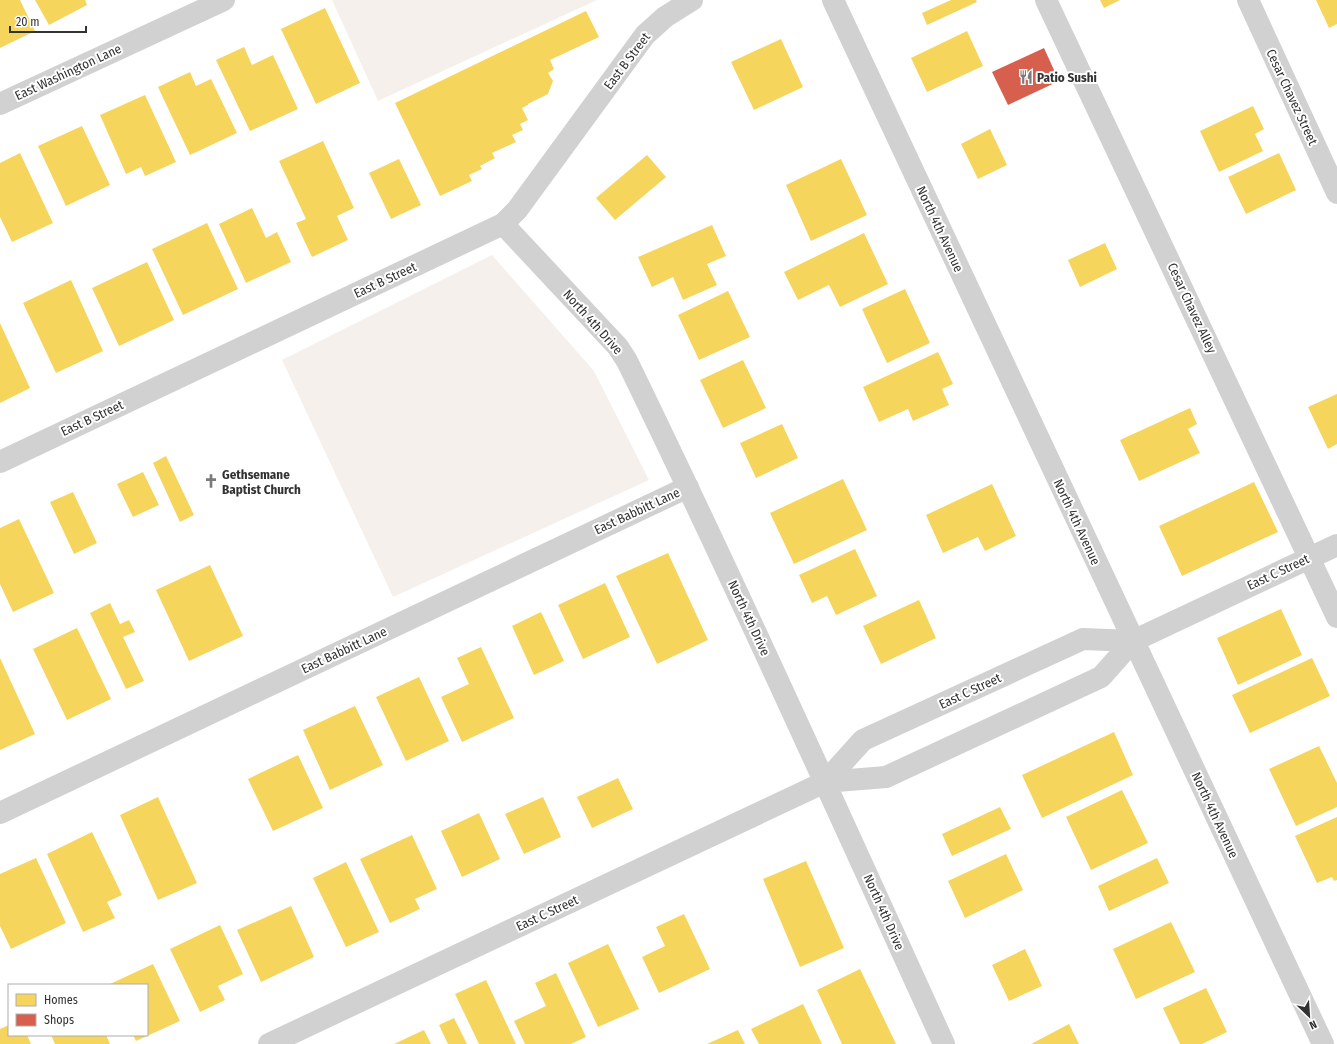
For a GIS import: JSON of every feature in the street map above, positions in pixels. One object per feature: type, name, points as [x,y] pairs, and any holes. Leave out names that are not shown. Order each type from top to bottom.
[{"type":"street","name":"East Washington Lane","points":[[0,104],[224,0]]},
{"type":"street","name":"East B Street","points":[[0,462],[503,224],[518,210],[645,35],[665,17],[692,0]]},
{"type":"street","name":"North 4th Avenue","points":[[833,0],[1323,1044]]},
{"type":"street","name":"Cesar Chavez Alley","points":[[1046,0],[1337,617]]},
{"type":"street","name":"Cesar Chavez Street","points":[[1248,0],[1337,193]]},
{"type":"street","name":"North 4th Drive","points":[[503,224],[618,347],[627,361],[688,487],[825,782],[944,1044]]},
{"type":"street","name":"East Babbitt Lane","points":[[0,813],[688,487]]},
{"type":"street","name":"East C Street","points":[[269,1044],[825,782],[886,777],[1101,676],[1133,641],[1337,545]]},
{"type":"street","name":"East C Street","points":[[825,782],[863,740],[1083,638],[1133,641]]},
{"type":"shaded area","points":[[332,0],[597,0],[378,101]]},
{"type":"shaded area","points":[[492,255],[594,371],[649,480],[393,597],[282,360]]},
{"type":"building: Homes","points":[[0,0],[20,0],[35,31],[0,48]]},
{"type":"building: Homes","points":[[35,0],[85,0],[87,5],[49,25]]},
{"type":"building: Homes","points":[[951,0],[976,0],[977,2],[927,25],[922,13]]},
{"type":"building: Homes","points":[[1100,0],[1120,0],[1104,8]]},
{"type":"building: Homes","points":[[1316,0],[1337,0],[1337,24],[1329,28]]},
{"type":"building: Homes","points":[[325,8],[360,83],[316,104],[281,29]]},
{"type":"building: Homes","points":[[586,11],[599,37],[550,60],[554,69],[548,73],[553,81],[548,94],[522,108],[528,120],[520,124],[523,130],[512,135],[516,142],[492,153],[495,158],[480,166],[482,169],[469,175],[472,181],[440,196],[395,103]]},
{"type":"building: Homes","points":[[967,31],[983,66],[927,92],[911,58]]},
{"type":"building: Homes","points":[[781,39],[803,87],[754,110],[731,62]]},
{"type":"building: Homes","points":[[244,47],[252,65],[273,55],[298,109],[250,131],[216,60]]},
{"type":"building: Homes","points":[[190,72],[196,86],[211,79],[237,133],[190,155],[158,87]]},
{"type":"building: Homes","points":[[145,95],[176,162],[145,176],[141,167],[126,174],[100,115]]},
{"type":"building: Homes","points":[[1253,106],[1264,129],[1255,134],[1263,151],[1219,172],[1200,131]]},
{"type":"building: Homes","points":[[82,126],[110,185],[66,206],[38,146]]},
{"type":"building: Homes","points":[[990,129],[1007,165],[978,179],[961,144]]},
{"type":"building: Homes","points":[[323,141],[354,208],[337,216],[348,240],[312,257],[296,223],[306,219],[279,161]]},
{"type":"building: Homes","points":[[20,153],[53,223],[12,242],[0,217],[0,163]]},
{"type":"building: Homes","points":[[1279,153],[1296,190],[1246,214],[1228,177]]},
{"type":"building: Homes","points":[[647,155],[666,177],[615,220],[596,198]]},
{"type":"building: Homes","points":[[399,159],[421,205],[391,219],[369,173]]},
{"type":"building: Homes","points":[[841,159],[867,215],[811,241],[786,185]]},
{"type":"building: Homes","points":[[252,208],[266,238],[277,232],[291,262],[246,283],[219,224]]},
{"type":"building: Homes","points":[[207,223],[238,289],[183,315],[152,249]]},
{"type":"building: Homes","points":[[712,225],[726,256],[707,264],[717,285],[683,300],[673,277],[652,287],[638,257]]},
{"type":"building: Homes","points":[[864,233],[888,284],[840,307],[829,285],[798,300],[784,272]]},
{"type":"building: Homes","points":[[1105,243],[1117,269],[1080,287],[1068,260]]},
{"type":"building: Homes","points":[[147,262],[174,320],[119,346],[92,288]]},
{"type":"building: Homes","points":[[71,280],[103,351],[56,373],[23,303]]},
{"type":"building: Homes","points":[[905,289],[930,343],[887,363],[862,309]]},
{"type":"building: Homes","points":[[728,291],[750,337],[699,360],[678,315]]},
{"type":"building: Homes","points":[[0,323],[30,388],[0,403]]},
{"type":"building: Homes","points":[[938,352],[953,384],[942,389],[949,405],[913,421],[908,409],[879,422],[863,387]]},
{"type":"building: Homes","points":[[743,360],[766,408],[723,428],[700,380]]},
{"type":"building: Homes","points":[[1337,394],[1337,444],[1328,449],[1308,407]]},
{"type":"building: Homes","points":[[1190,408],[1197,424],[1188,429],[1200,453],[1139,481],[1120,440]]},
{"type":"building: Homes","points":[[782,424],[798,458],[756,478],[740,443]]},
{"type":"building: Homes","points":[[166,456],[194,515],[180,522],[153,463]]},
{"type":"building: Homes","points":[[143,472],[159,505],[133,517],[117,484]]},
{"type":"building: Homes","points":[[843,479],[867,530],[794,564],[770,513]]},
{"type":"building: Homes","points":[[1254,482],[1278,532],[1182,576],[1159,526]]},
{"type":"building: Homes","points":[[992,484],[1016,536],[985,551],[978,537],[943,553],[926,515]]},
{"type":"building: Homes","points":[[73,492],[97,543],[74,554],[50,502]]},
{"type":"building: Homes","points":[[19,519],[54,593],[13,612],[0,584],[0,528]]},
{"type":"building: Homes","points":[[855,549],[877,596],[836,615],[827,596],[812,603],[799,575]]},
{"type":"building: Homes","points":[[668,553],[708,640],[657,664],[616,576]]},
{"type":"building: Homes","points":[[210,565],[243,636],[189,661],[156,590]]},
{"type":"building: Homes","points":[[605,583],[630,637],[583,659],[558,605]]},
{"type":"building: Homes","points":[[919,600],[936,638],[881,664],[863,626]]},
{"type":"building: Homes","points":[[110,603],[120,624],[129,620],[135,632],[123,637],[144,681],[126,689],[90,613]]},
{"type":"building: Homes","points":[[1281,609],[1302,655],[1238,685],[1217,638]]},
{"type":"building: Homes","points":[[541,612],[564,661],[534,675],[512,626]]},
{"type":"building: Homes","points":[[77,628],[111,699],[67,720],[33,649]]},
{"type":"building: Homes","points":[[481,647],[514,718],[462,742],[441,697],[469,684],[457,658]]},
{"type":"building: Homes","points":[[0,658],[35,734],[0,750]]},
{"type":"building: Homes","points":[[1312,658],[1330,696],[1250,733],[1232,695]]},
{"type":"building: Homes","points":[[419,677],[449,741],[406,761],[376,697]]},
{"type":"building: Homes","points":[[355,706],[383,765],[330,790],[303,730]]},
{"type":"building: Homes","points":[[1114,732],[1133,775],[1042,818],[1022,775]]},
{"type":"building: Homes","points":[[1319,746],[1337,783],[1337,807],[1296,826],[1269,769]]},
{"type":"building: Homes","points":[[298,755],[323,808],[273,831],[248,779]]},
{"type":"building: Homes","points":[[618,778],[633,809],[592,828],[577,797]]},
{"type":"building: Homes","points":[[1122,790],[1148,843],[1091,870],[1066,817]]},
{"type":"building: Homes","points":[[158,797],[197,883],[158,900],[120,815]]},
{"type":"building: Homes","points":[[543,797],[561,837],[524,854],[505,814]]},
{"type":"building: Homes","points":[[1000,807],[1011,829],[952,856],[942,834]]},
{"type":"building: Homes","points":[[479,813],[500,859],[462,877],[441,831]]},
{"type":"building: Homes","points":[[1337,817],[1337,880],[1334,881],[1332,877],[1317,883],[1295,836]]},
{"type":"building: Homes","points":[[92,832],[122,895],[107,902],[115,918],[83,932],[47,854]]},
{"type":"building: Homes","points":[[412,835],[437,889],[415,899],[420,909],[390,923],[360,859]]},
{"type":"building: Homes","points":[[1006,854],[1023,890],[965,918],[948,881]]},
{"type":"building: Homes","points":[[36,858],[66,923],[11,949],[0,926],[0,874]]},
{"type":"building: Homes","points":[[1157,858],[1169,883],[1109,911],[1098,886]]},
{"type":"building: Homes","points":[[806,861],[844,948],[800,967],[763,879]]},
{"type":"building: Homes","points":[[346,862],[379,932],[346,947],[313,878]]},
{"type":"building: Homes","points":[[291,906],[314,957],[261,982],[237,930]]},
{"type":"building: Homes","points":[[684,914],[710,969],[659,993],[642,957],[665,946],[656,927]]},
{"type":"building: Homes","points":[[1171,922],[1195,972],[1136,999],[1113,949]]},
{"type":"building: Homes","points":[[220,925],[243,974],[218,986],[225,1000],[200,1012],[170,949]]},
{"type":"building: Homes","points":[[608,944],[639,1009],[598,1027],[568,963]]},
{"type":"building: Homes","points":[[1025,949],[1042,986],[1009,1001],[992,965]]},
{"type":"building: Homes","points":[[153,964],[180,1021],[148,1036],[148,984],[110,984]]},
{"type":"building: Homes","points":[[860,969],[896,1044],[842,1044],[817,990]]},
{"type":"building: Homes","points":[[556,973],[586,1037],[571,1044],[525,1044],[514,1021],[546,1006],[535,983]]},
{"type":"building: Homes","points":[[486,980],[516,1044],[479,1044],[455,994]]},
{"type":"building: Homes","points":[[1206,988],[1227,1032],[1202,1044],[1180,1044],[1163,1008]]},
{"type":"building: Homes","points":[[803,1004],[822,1044],[759,1044],[751,1029]]},
{"type":"building: Homes","points":[[454,1018],[467,1044],[448,1044],[439,1025]]},
{"type":"building: Homes","points":[[1069,1024],[1079,1044],[1031,1044]]},
{"type":"building: Homes","points":[[8,1025],[8,1036],[27,1036],[31,1044],[0,1044],[0,1029]]},
{"type":"building: Homes","points":[[424,1030],[431,1044],[394,1044]]},
{"type":"building: Homes","points":[[738,1030],[745,1044],[707,1044]]},
{"type":"building: Homes","points":[[51,1036],[106,1036],[110,1044],[55,1044]]},
{"type":"building: Homes","points":[[134,1036],[147,1036],[136,1041]]},
{"type":"building: Shops","name":"Patio Sushi","points":[[1044,48],[1059,81],[1008,105],[992,72]]},
{"type":"place","name":"Patio Sushi","points":[[1026,77]]},
{"type":"place","name":"Gethsemane Baptist Church","points":[[211,481]]}]
